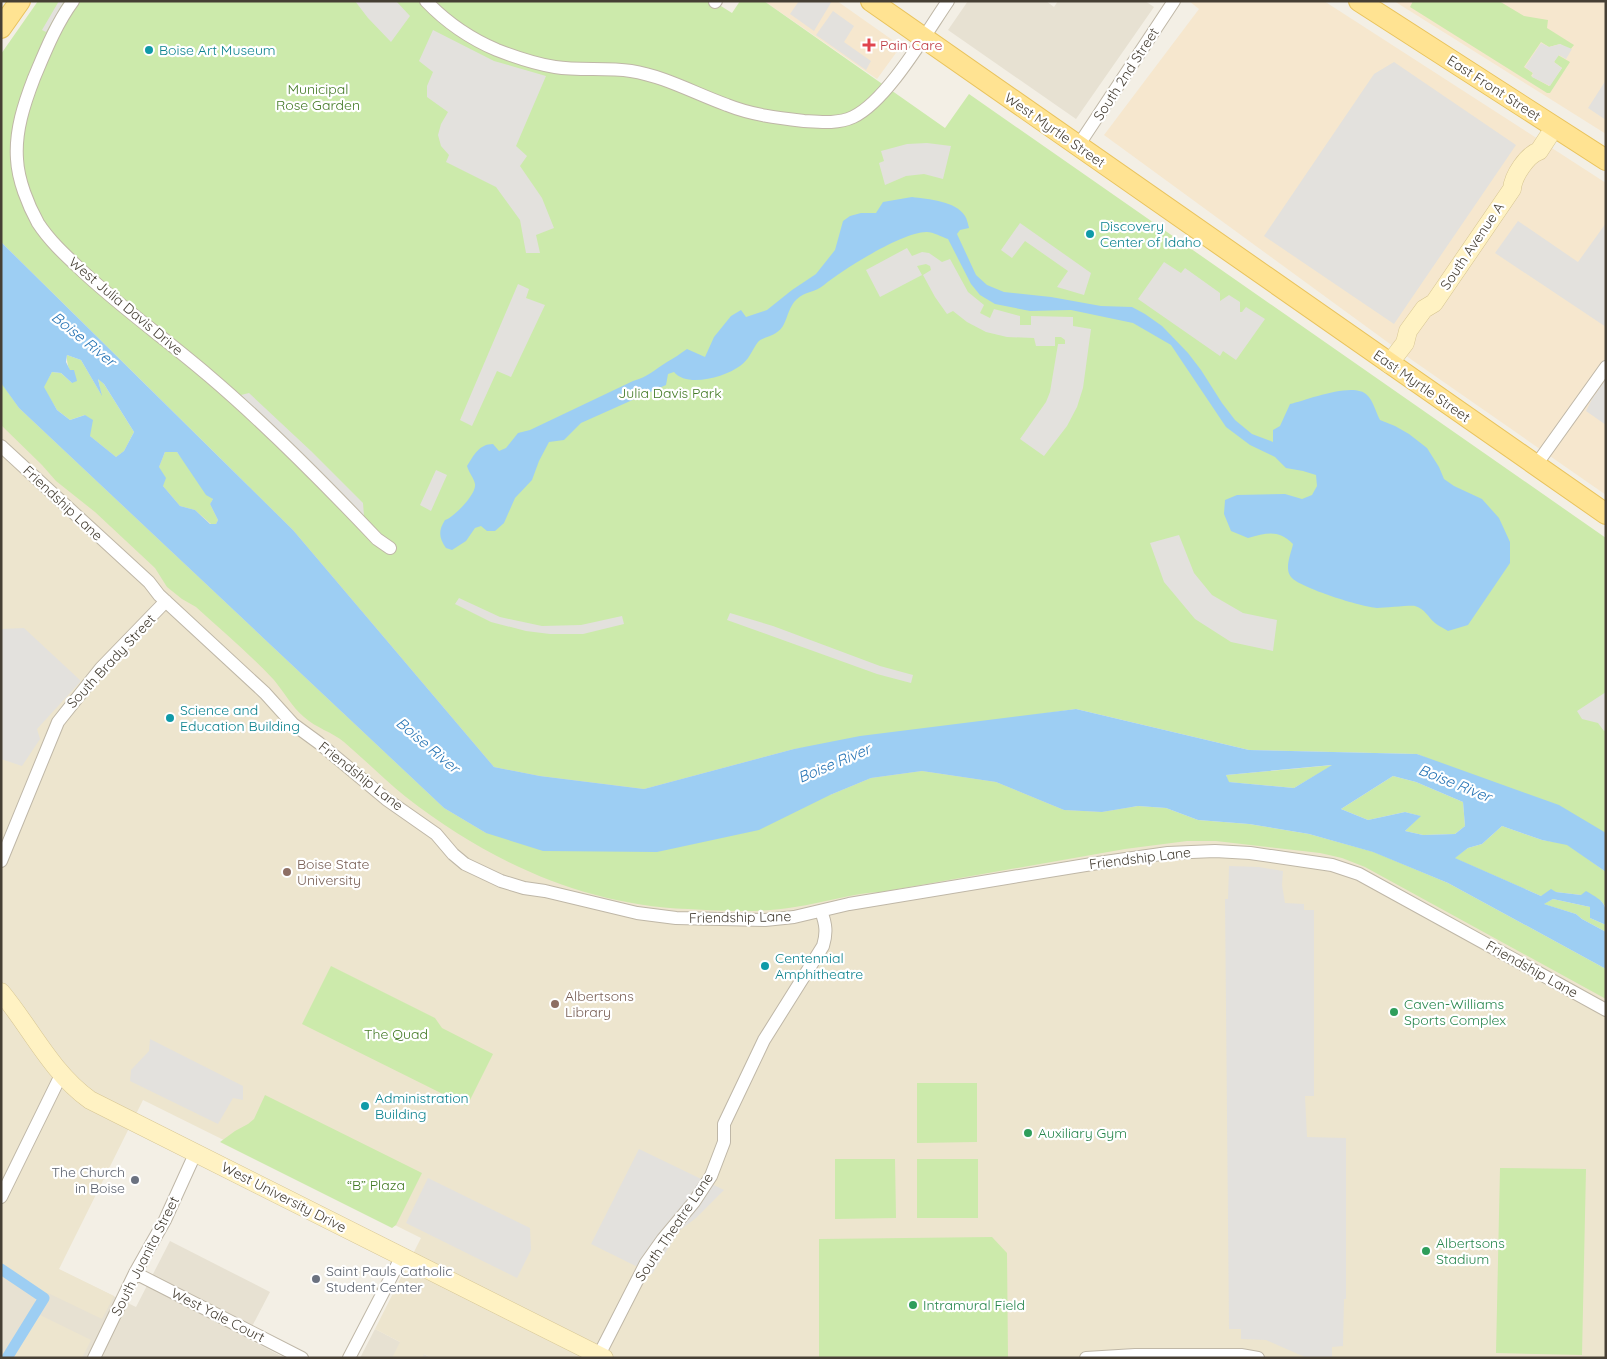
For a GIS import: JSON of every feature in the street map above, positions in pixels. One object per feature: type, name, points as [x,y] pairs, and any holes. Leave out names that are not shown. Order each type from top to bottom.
[{"type":"main road","points":[[1,28],[20,1]]},
{"type":"main road","name":"West Myrtle Street","points":[[871,1],[1239,258]]},
{"type":"main road","name":"East Front Street","points":[[1359,1],[1606,160]]},
{"type":"main road","name":"East Myrtle Street","points":[[1239,258],[1606,514]]},
{"type":"street","name":"West Julia Davis Drive","points":[[73,1],[44,54],[29,91],[18,134],[17,160],[27,199],[38,223],[60,250],[91,279],[180,351],[258,418],[377,539],[390,548]]},
{"type":"street","points":[[426,1],[467,34],[497,50],[538,63],[557,67],[632,71],[750,112],[785,119],[834,122],[852,118],[865,109],[888,87],[948,1]]},
{"type":"street","name":"South 2nd Street","points":[[1078,146],[1170,2]]},
{"type":"street","name":"South Avenue A","points":[[1390,364],[1405,343],[1408,331],[1424,309],[1434,303],[1512,189],[1513,180],[1517,174],[1532,153],[1539,151],[1554,128]]},
{"type":"street","points":[[1536,465],[1606,367]]},
{"type":"street","name":"Friendship Lane","points":[[1,446],[149,582],[158,595],[265,693],[293,724],[319,742],[386,799],[436,834],[453,854],[465,864],[501,882],[637,913],[676,918],[765,920],[794,917],[849,904],[1023,875],[1168,853],[1215,851],[1250,853],[1332,864],[1359,874],[1606,1010]]},
{"type":"street","name":"South Brady Street","points":[[1,861],[58,722],[101,668],[166,601]]},
{"type":"street","name":"South Theatre Lane","points":[[602,1356],[646,1263],[694,1202],[711,1176],[724,1142],[724,1124],[764,1040],[823,946],[827,935],[821,911]]},
{"type":"street","name":"West University Drive","points":[[1,992],[61,1075],[90,1100],[602,1356]]},
{"type":"street","points":[[1,1197],[61,1075]]},
{"type":"street","name":"South Juanita Street","points":[[94,1358],[196,1154]]},
{"type":"street","points":[[349,1358],[402,1256]]},
{"type":"street","name":"West Yale Court","points":[[135,1273],[302,1358]]},
{"type":"street","points":[[1086,1358],[1135,1355],[1241,1355],[1258,1358]]},
{"type":"shaded area","points":[[59,1],[64,1],[46,32],[42,30]]},
{"type":"shaded area","points":[[355,1],[396,1],[410,16],[391,42]]},
{"type":"shaded area","points":[[764,1],[837,1],[901,46],[877,79]]},
{"type":"shaded area","points":[[799,1],[832,1],[814,31],[790,14]]},
{"type":"shaded area","points":[[968,1],[1046,1],[1054,7],[1058,1],[1145,1],[1154,7],[1076,119],[948,30]]},
{"type":"shaded area","points":[[1189,1],[1324,1],[1606,183],[1606,495],[1412,360],[1104,135],[1199,9]]},
{"type":"shaded area","points":[[1394,1],[1606,1],[1606,134]]},
{"type":"shaded area","points":[[833,11],[854,26],[844,42],[871,61],[866,70],[816,35]]},
{"type":"shaded area","points":[[433,30],[494,61],[546,76],[516,146],[527,156],[520,166],[542,198],[554,228],[536,235],[540,253],[526,253],[520,220],[496,187],[446,162],[449,155],[441,146],[438,135],[441,124],[448,112],[427,97],[427,86],[433,72],[419,61]]},
{"type":"shaded area","points":[[1541,43],[1549,47],[1560,44],[1572,49],[1566,59],[1559,55],[1554,62],[1562,68],[1550,86],[1532,77],[1533,73],[1525,67]]},
{"type":"shaded area","points":[[1394,62],[1516,145],[1394,324],[1264,236],[1374,74]]},
{"type":"shaded area","points":[[1606,80],[1606,120],[1588,108]]},
{"type":"shaded area","points":[[927,143],[951,146],[943,179],[924,174],[906,176],[885,185],[879,163],[884,161],[881,151],[907,144]]},
{"type":"shaded area","points":[[1518,221],[1578,262],[1606,223],[1606,327],[1495,253]]},
{"type":"shaded area","points":[[1020,223],[1091,273],[1084,295],[1057,287],[1068,271],[1025,241],[1012,258],[1001,250]]},
{"type":"shaded area","points":[[907,248],[912,256],[922,252],[929,253],[942,262],[950,259],[968,292],[984,305],[980,313],[990,318],[994,309],[1020,316],[1020,325],[1031,325],[1031,316],[1073,317],[1073,326],[1091,329],[1083,388],[1077,407],[1067,426],[1044,456],[1020,439],[1046,402],[1050,392],[1058,344],[1065,344],[1065,340],[1061,337],[1055,337],[1055,346],[1036,346],[1034,338],[1007,337],[986,332],[967,322],[953,311],[947,314],[923,275],[931,270],[930,266],[926,264],[917,266],[922,275],[880,297],[866,270]]},
{"type":"shaded area","points":[[1164,262],[1181,273],[1185,268],[1220,293],[1220,301],[1229,295],[1240,302],[1240,312],[1246,307],[1265,319],[1236,360],[1223,351],[1220,356],[1138,299]]},
{"type":"shaded area","points":[[518,284],[529,289],[526,298],[545,305],[511,377],[497,371],[472,426],[460,420]]},
{"type":"shaded area","points":[[1606,379],[1606,425],[1586,411]]},
{"type":"shaded area","points":[[249,393],[363,503],[364,516],[241,395]]},
{"type":"shaded area","name":"Boise State University","points":[[1,396],[1176,824],[1328,843],[1606,984],[1606,1358],[432,1358],[424,1354],[422,1358],[392,1358],[400,1342],[375,1329],[421,1238],[143,1100],[59,1269],[114,1296],[102,1319],[48,1293],[38,1314],[91,1340],[82,1358],[11,1358],[30,1327],[37,1294],[1,1269]]},
{"type":"shaded area","points":[[436,470],[447,475],[431,511],[420,505]]},
{"type":"shaded area","points":[[1179,535],[1194,573],[1212,595],[1243,613],[1277,620],[1273,651],[1231,642],[1195,619],[1164,582],[1150,543]]},
{"type":"shaded area","points":[[459,598],[500,617],[542,626],[581,625],[622,616],[624,624],[583,634],[550,634],[526,631],[491,622],[455,604]]},
{"type":"shaded area","points":[[730,613],[773,626],[880,666],[913,675],[911,683],[877,674],[727,620]]},
{"type":"shaded area","points":[[24,628],[81,681],[37,729],[40,739],[22,766],[1,759],[1,629]]},
{"type":"shaded area","points":[[1606,692],[1606,730],[1604,731],[1598,723],[1582,719],[1577,711]]},
{"type":"shaded area","points":[[1229,866],[1259,867],[1283,871],[1282,885],[1285,903],[1304,904],[1304,910],[1314,910],[1314,1096],[1305,1096],[1307,1137],[1346,1138],[1346,1299],[1344,1299],[1343,1346],[1332,1347],[1332,1358],[1307,1358],[1266,1340],[1241,1339],[1241,1329],[1229,1329],[1225,899],[1228,899]]},
{"type":"shaded area","points":[[150,1039],[243,1086],[243,1100],[233,1098],[218,1124],[130,1081],[131,1070],[149,1051]]},
{"type":"shaded area","points":[[639,1149],[724,1190],[696,1218],[679,1231],[652,1274],[591,1244]]},
{"type":"shaded area","points":[[428,1178],[530,1228],[531,1250],[517,1278],[406,1223]]},
{"type":"shaded area","points":[[170,1241],[270,1292],[246,1338],[285,1358],[1,1358],[1,1269],[37,1294],[31,1326],[58,1269],[136,1307]]},
{"type":"shaded area","points":[[375,1329],[400,1342],[432,1358],[360,1358]]},
{"type":"green space","name":"Julia Davis Park","points":[[38,1],[713,1],[732,13],[740,1],[764,1],[945,128],[969,94],[1606,538],[1606,835],[1417,754],[1249,750],[1076,709],[794,749],[644,789],[540,776],[494,767],[293,530],[1,242],[1,54]]},
{"type":"green space","points":[[1413,1],[1499,1],[1524,16],[1548,20],[1547,28],[1574,45],[1570,50],[1560,44],[1549,47],[1541,42],[1524,67],[1533,73],[1531,76],[1549,86],[1562,68],[1554,62],[1558,55],[1570,62],[1550,93],[1547,93],[1410,7]]},
{"type":"green space","points":[[67,355],[81,360],[101,394],[98,378],[104,384],[134,432],[124,451],[116,457],[90,436],[85,415],[70,420],[57,410],[43,387],[52,372],[61,373],[72,383]]},
{"type":"green space","points":[[1,382],[19,408],[444,808],[486,833],[830,795],[871,778],[922,771],[996,782],[1064,810],[1102,812],[1138,806],[1166,808],[1198,820],[1249,824],[1309,834],[1374,852],[1448,883],[1606,969],[1606,999],[1365,867],[1342,858],[1320,853],[1216,841],[1187,841],[1125,849],[881,892],[859,894],[795,907],[755,911],[701,910],[649,906],[611,899],[574,889],[538,876],[504,860],[437,820],[406,797],[344,742],[309,721],[300,713],[274,680],[255,661],[196,607],[167,587],[155,568],[95,512],[56,481],[1,425]]},
{"type":"green space","points":[[165,452],[177,452],[213,499],[210,504],[218,520],[216,524],[211,524],[195,510],[180,506],[163,486],[159,467]]},
{"type":"green space","points":[[1333,765],[1294,788],[1228,782],[1226,775]]},
{"type":"green space","points":[[1393,776],[1416,782],[1463,802],[1465,826],[1455,834],[1423,835],[1405,831],[1420,816],[1405,812],[1368,820],[1341,809]]},
{"type":"green space","points":[[1502,826],[1542,840],[1567,844],[1606,872],[1606,907],[1601,901],[1581,895],[1556,892],[1541,896],[1454,858],[1468,848],[1482,844]]},
{"type":"green space","points":[[1553,899],[1590,907],[1590,918],[1606,925],[1606,932],[1576,914],[1543,904]]},
{"type":"green space","name":"The Quad","points":[[331,966],[435,1018],[442,1028],[493,1054],[467,1106],[302,1024]]},
{"type":"green space","points":[[917,1083],[977,1083],[977,1142],[917,1143]]},
{"type":"green space","name":"“B” Plaza","points":[[265,1095],[422,1173],[396,1225],[392,1228],[220,1142],[254,1119]]},
{"type":"green space","points":[[835,1159],[895,1159],[896,1218],[835,1219]]},
{"type":"green space","points":[[917,1159],[978,1159],[978,1218],[917,1218]]},
{"type":"green space","points":[[1500,1168],[1586,1169],[1582,1355],[1496,1353]]},
{"type":"green space","name":"Intramural Field","points":[[992,1237],[1007,1253],[1008,1358],[819,1358],[819,1239]]},
{"type":"water","points":[[912,197],[948,204],[961,211],[966,217],[969,228],[960,230],[957,234],[976,275],[987,285],[1004,292],[1051,297],[1101,306],[1132,307],[1145,314],[1162,326],[1188,353],[1235,420],[1252,434],[1273,442],[1273,430],[1280,426],[1290,404],[1341,391],[1361,391],[1367,395],[1373,403],[1380,420],[1409,434],[1427,448],[1444,479],[1454,486],[1482,499],[1499,518],[1510,542],[1510,563],[1468,625],[1448,631],[1436,624],[1424,611],[1415,606],[1369,607],[1346,601],[1306,586],[1291,577],[1288,569],[1293,544],[1288,539],[1277,534],[1248,538],[1231,531],[1224,514],[1225,500],[1237,495],[1285,494],[1302,499],[1312,495],[1317,486],[1316,475],[1286,468],[1275,457],[1250,445],[1226,427],[1171,345],[1133,323],[1071,310],[1030,311],[995,304],[980,295],[971,284],[948,239],[927,232],[917,233],[889,244],[858,261],[821,287],[800,297],[792,305],[780,330],[758,342],[746,361],[733,370],[716,377],[697,380],[680,377],[674,372],[668,374],[666,385],[581,423],[564,440],[549,442],[532,480],[515,498],[504,523],[495,531],[487,531],[481,526],[475,528],[466,541],[452,550],[446,548],[441,538],[441,528],[445,520],[459,510],[475,488],[474,480],[467,466],[480,448],[493,444],[499,451],[506,448],[518,433],[530,430],[643,377],[687,349],[705,357],[714,337],[731,316],[741,310],[746,317],[767,310],[816,274],[835,250],[843,221],[850,216],[861,213],[876,213],[883,202]]},
{"type":"water","name":"Boise River","points":[[1,242],[293,530],[494,767],[540,776],[644,789],[794,749],[860,736],[1076,709],[1249,750],[1417,754],[1559,805],[1606,833],[1606,872],[1567,845],[1542,840],[1502,826],[1482,844],[1468,848],[1455,858],[1541,896],[1551,889],[1556,892],[1581,895],[1586,891],[1598,898],[1605,907],[1606,925],[1590,918],[1590,907],[1553,899],[1544,904],[1576,914],[1606,932],[1606,969],[1448,883],[1373,852],[1309,834],[1249,824],[1198,820],[1166,808],[1138,806],[1102,812],[1064,810],[996,782],[922,771],[871,778],[830,795],[759,830],[657,852],[543,851],[486,833],[444,808],[19,408],[1,383]],"holes":[[[67,355],[81,360],[102,396],[98,379],[104,384],[134,432],[124,451],[116,457],[90,436],[93,420],[85,415],[70,420],[57,410],[44,387],[52,372],[61,373],[72,383],[77,381],[74,370],[70,370],[66,362]],[[165,452],[177,452],[206,495],[213,499],[210,504],[218,520],[216,524],[210,524],[195,510],[180,506],[163,486],[166,478],[159,467]],[[1332,765],[1294,788],[1229,782],[1226,775]],[[1393,776],[1416,782],[1463,802],[1465,826],[1455,834],[1423,835],[1405,831],[1421,816],[1405,812],[1368,820],[1341,809]]]},
{"type":"waterway","points":[[1,1269],[44,1298],[7,1358]]},
{"type":"place","name":"Pain Care","points":[[869,45]]},
{"type":"place","name":"Boise Art Museum","points":[[149,50]]},
{"type":"place","name":"Discovery Center of Idaho","points":[[1090,234]]},
{"type":"place","name":"Science and Education Building","points":[[170,718]]},
{"type":"place","name":"Boise State University","points":[[287,872]]},
{"type":"place","name":"Centennial Amphitheatre","points":[[765,966]]},
{"type":"place","name":"Albertsons Library","points":[[555,1004]]},
{"type":"place","name":"Caven-Williams Sports Complex","points":[[1394,1012]]},
{"type":"place","name":"Administration Building","points":[[365,1106]]},
{"type":"place","name":"Auxiliary Gym","points":[[1028,1133]]},
{"type":"place","name":"The Church in Boise","points":[[135,1180]]},
{"type":"place","name":"Albertsons Stadium","points":[[1426,1251]]},
{"type":"place","name":"Saint Pauls Catholic Student Center","points":[[316,1279]]},
{"type":"place","name":"Intramural Field","points":[[913,1305]]},
{"type":"park label","name":"Municipal Rose Garden","points":[[318,98]]}]
